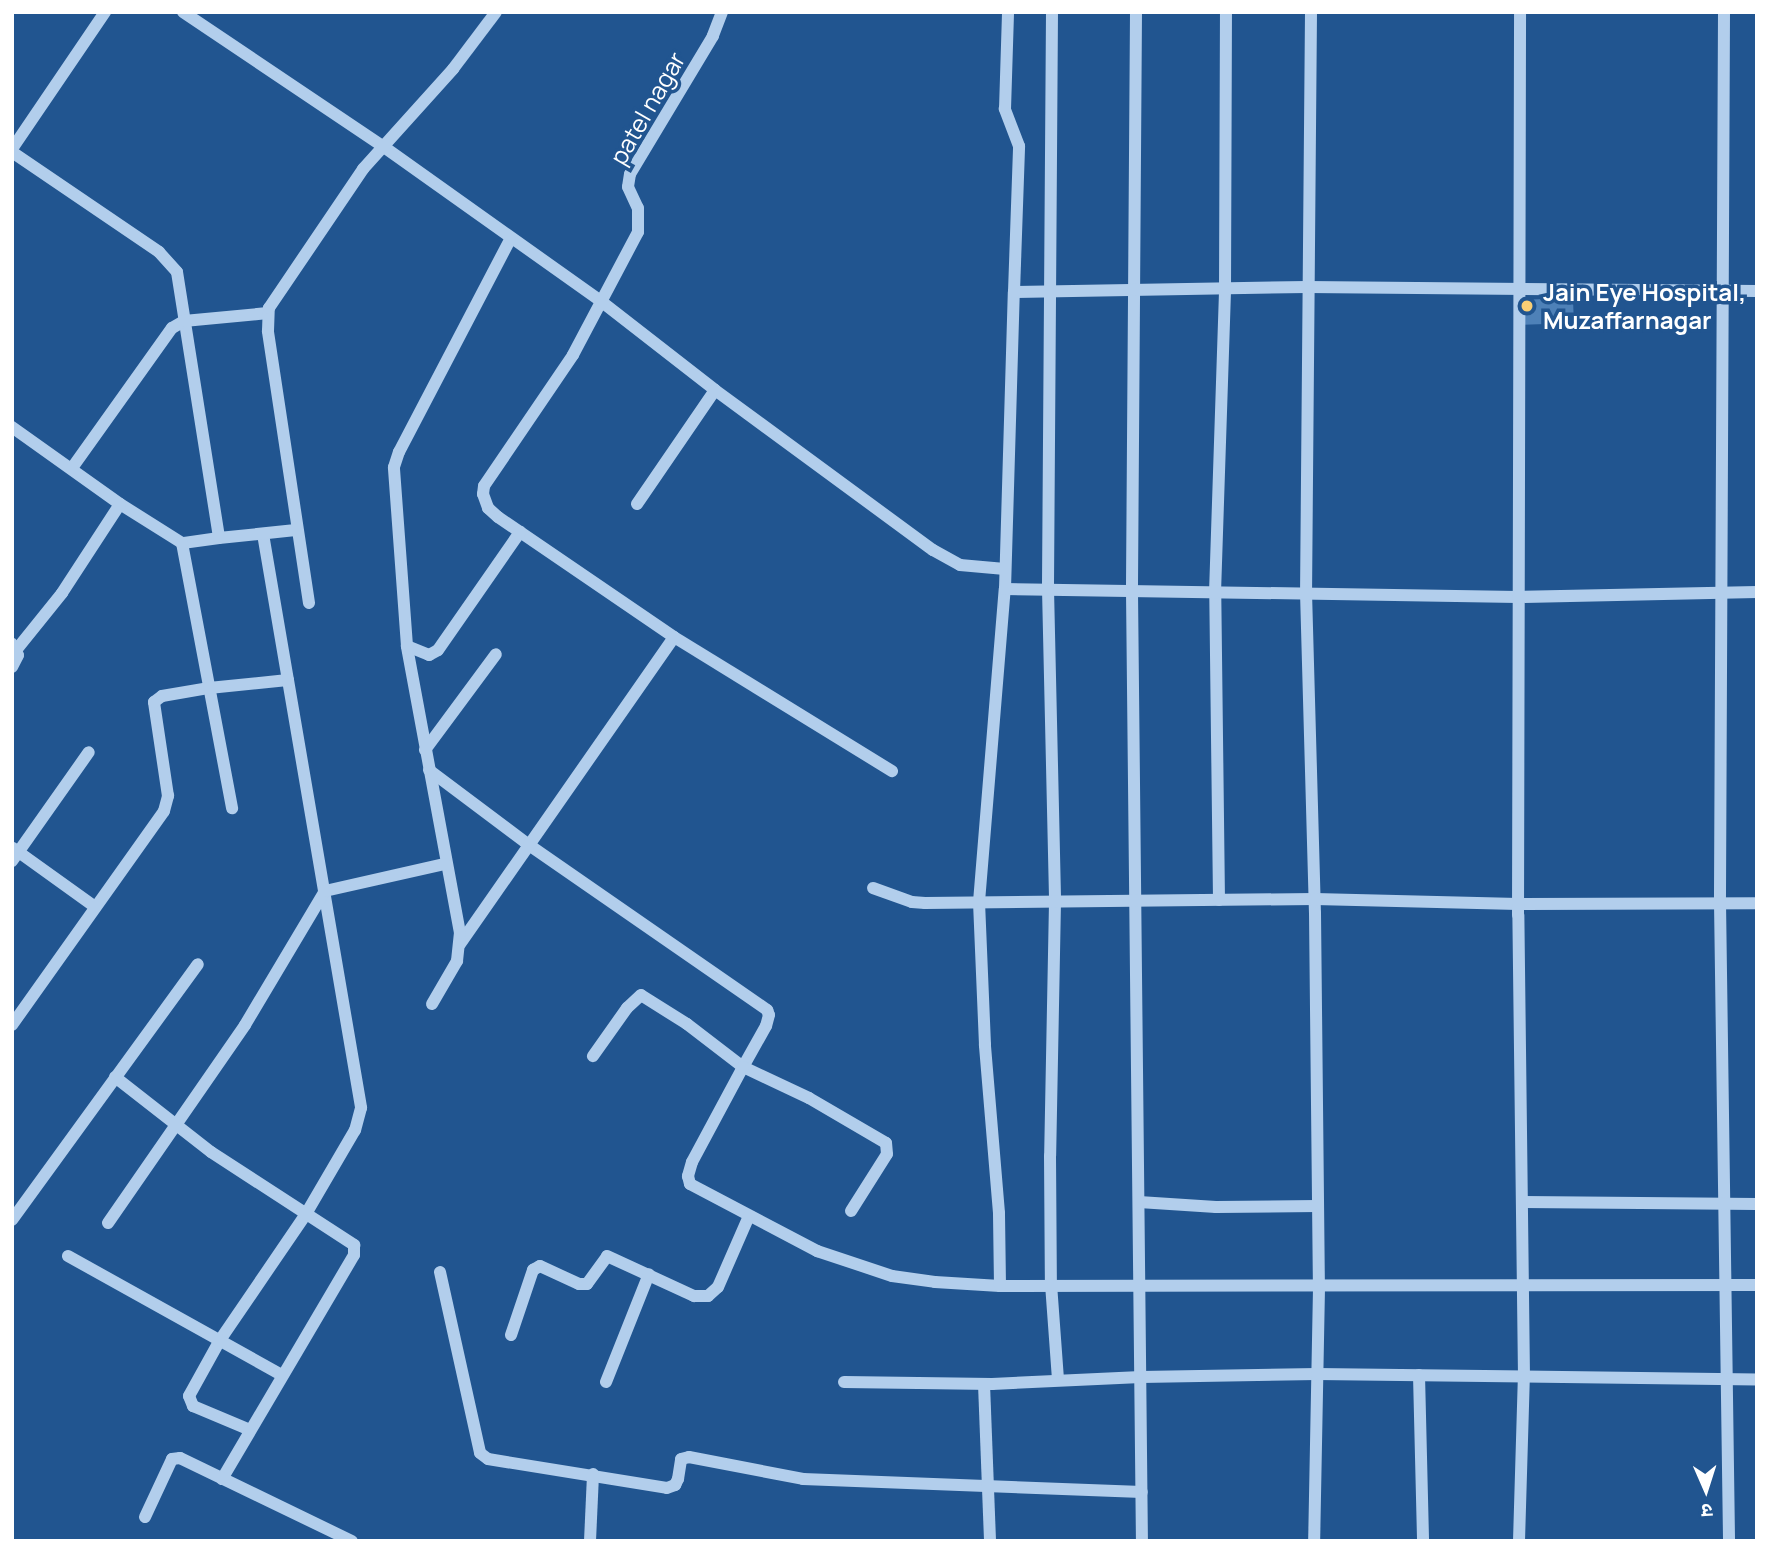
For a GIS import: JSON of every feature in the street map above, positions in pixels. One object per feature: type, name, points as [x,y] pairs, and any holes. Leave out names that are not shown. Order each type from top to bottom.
[{"type":"street","points":[[105,12],[12,150],[172,264],[180,282],[219,538]]},
{"type":"street","points":[[183,12],[384,147],[510,240],[601,302],[715,390],[933,550],[960,565],[1005,569]]},
{"type":"street","points":[[309,603],[296,530],[268,313],[275,296],[363,169],[453,69],[496,12]]},
{"type":"street","name":"patel nagar","points":[[722,12],[713,36],[630,174],[628,187],[638,208],[640,224],[573,355],[484,486],[483,494],[488,508],[520,532],[674,637],[892,771]]},
{"type":"street","points":[[1000,1286],[999,1213],[985,1045],[979,902],[1004,589],[1019,146],[1004,109],[1008,12]]},
{"type":"street","points":[[1052,12],[1048,589],[1055,902],[1051,1284],[1058,1379]]},
{"type":"street","points":[[1136,12],[1132,592],[1142,1541]]},
{"type":"street","points":[[1219,900],[1215,593],[1225,291],[1226,12]]},
{"type":"street","points":[[1311,12],[1306,592],[1315,899],[1319,1287],[1314,1541]]},
{"type":"street","points":[[1519,1541],[1524,1377],[1517,597],[1520,12]]},
{"type":"street","points":[[1724,12],[1720,902],[1729,1541]]},
{"type":"street","points":[[432,1004],[457,961],[460,944],[407,646],[394,467],[399,452],[510,240]]},
{"type":"street","points":[[1014,292],[1225,291],[1307,287],[1517,291],[1757,291]]},
{"type":"street","points":[[72,468],[172,328],[184,321],[268,313]]},
{"type":"street","points":[[637,504],[715,390]]},
{"type":"street","points":[[12,427],[120,504],[182,543],[296,530]]},
{"type":"street","points":[[12,667],[17,662],[14,646],[55,603],[120,504]]},
{"type":"street","points":[[407,646],[429,655],[438,650],[520,532]]},
{"type":"street","points":[[250,1430],[190,1404],[189,1396],[220,1340],[306,1214],[355,1130],[361,1108],[262,534]]},
{"type":"street","points":[[182,543],[232,808]]},
{"type":"street","points":[[1004,589],[1517,597],[1757,592]]},
{"type":"street","points":[[460,944],[674,637]]},
{"type":"street","points":[[425,750],[496,654]]},
{"type":"street","points":[[12,1025],[159,819],[167,803],[154,702],[162,696],[209,688],[288,680]]},
{"type":"street","points":[[89,752],[14,853],[95,907]]},
{"type":"street","points":[[429,770],[529,845],[767,1010],[766,1026],[706,1132],[688,1176],[690,1184],[817,1251],[855,1266],[934,1283],[1000,1286],[1757,1285]]},
{"type":"street","points":[[108,1223],[246,1025],[325,891],[445,864]]},
{"type":"street","points":[[873,888],[912,902],[1315,899],[1518,904],[1757,903]]},
{"type":"street","points":[[12,1220],[198,964]]},
{"type":"street","points":[[593,1056],[627,1009],[641,995],[687,1024],[743,1067],[809,1098],[886,1143],[887,1154],[852,1211]]},
{"type":"street","points":[[115,1077],[211,1152],[351,1240],[354,1255],[222,1479]]},
{"type":"street","points":[[1139,1202],[1216,1207],[1318,1206]]},
{"type":"street","points":[[1521,1202],[1757,1204]]},
{"type":"street","points":[[511,1335],[533,1270],[540,1266],[579,1284],[592,1280],[607,1256],[694,1296],[708,1296],[718,1287],[749,1216]]},
{"type":"street","points":[[68,1256],[282,1375]]},
{"type":"street","points":[[440,1272],[467,1400],[483,1458],[672,1488],[678,1479],[680,1462],[689,1457],[803,1479],[1142,1492]]},
{"type":"street","points":[[606,1382],[649,1274]]},
{"type":"street","points":[[844,1382],[984,1384],[1058,1379],[1317,1374],[1757,1379]]},
{"type":"street","points":[[1419,1375],[1423,1541]]},
{"type":"street","points":[[984,1384],[990,1541]]},
{"type":"street","points":[[145,1517],[172,1459],[186,1460],[352,1541]]},
{"type":"street","points":[[590,1541],[593,1474]]},
{"type":"building","points":[[1573,298],[1574,323],[1521,325],[1520,300]]},
{"type":"place","name":"Jain Eye Hospital, Muzaffarnagar","points":[[1527,306]]}]
